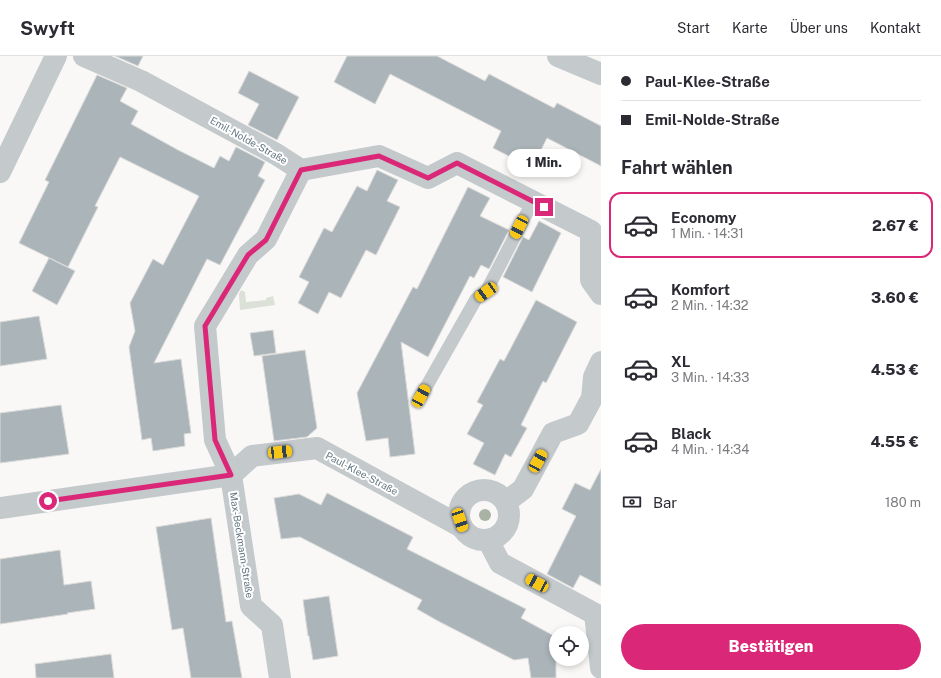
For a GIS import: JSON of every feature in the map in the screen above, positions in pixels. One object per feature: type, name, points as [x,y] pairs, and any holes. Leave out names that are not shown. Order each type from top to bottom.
[{"type":"street","points":[[0,172],[56,56]]},
{"type":"street","name":"Emil-Nolde-Straße","points":[[84,56],[141,81],[276,154],[301,170]]},
{"type":"street","points":[[558,56],[601,74]]},
{"type":"street","points":[[301,170],[379,156],[428,178],[457,163],[591,231],[596,287]]},
{"type":"street","name":"Max-Beckmann-Straße","points":[[280,678],[272,625],[251,606],[231,475],[215,440],[205,326],[248,255],[266,240],[301,170]]},
{"type":"street","points":[[506,502],[523,489],[553,433],[578,424],[592,398],[594,377],[601,362]]},
{"type":"street","name":"Paul-Klee-Straße","points":[[231,475],[252,456],[316,448],[462,527]]},
{"type":"street","points":[[0,508],[231,475]]},
{"type":"street","points":[[480,490],[488,490],[495,493],[506,502],[509,518],[502,532],[495,537],[488,540],[480,540],[467,533],[462,527],[460,512],[462,504],[466,498],[473,493],[480,490]]},
{"type":"street","points":[[488,540],[500,563],[595,614],[601,668]]},
{"type":"lane","points":[[421,396],[476,298],[486,292],[533,201]]},
{"type":"shaded area","points":[[241,290],[245,292],[246,302],[266,300],[266,298],[273,296],[275,305],[240,310],[239,294]]},
{"type":"building","points":[[115,56],[143,56],[138,66]]},
{"type":"building","points":[[347,56],[437,56],[485,81],[489,74],[554,108],[557,103],[601,126],[601,166],[547,138],[532,168],[493,148],[501,131],[390,74],[375,104],[334,82]]},
{"type":"building","points":[[249,71],[299,97],[277,140],[248,125],[259,104],[238,93]]},
{"type":"building","points":[[97,75],[127,88],[120,101],[138,111],[131,124],[178,150],[214,168],[220,156],[229,161],[236,147],[265,162],[258,176],[265,180],[220,265],[207,259],[154,363],[181,359],[191,433],[184,434],[185,446],[153,451],[151,438],[142,440],[129,347],[135,331],[130,303],[153,259],[163,265],[199,196],[120,157],[95,206],[98,207],[68,267],[19,243],[49,182],[45,180]]},
{"type":"building","points":[[377,170],[398,180],[387,201],[400,207],[376,255],[366,250],[341,298],[329,292],[318,314],[298,303],[309,282],[299,277],[324,228],[332,232],[357,186],[367,191]]},
{"type":"building","points":[[468,187],[490,198],[480,216],[509,230],[489,269],[481,265],[474,278],[470,276],[428,357],[401,342],[415,454],[390,457],[388,438],[366,441],[357,393],[413,287],[417,289]]},
{"type":"building","points":[[539,221],[561,233],[532,292],[503,277],[523,237],[529,240]]},
{"type":"building","points":[[49,258],[75,271],[57,305],[32,291]]},
{"type":"building","points":[[536,300],[577,322],[546,383],[543,381],[521,425],[527,428],[511,457],[505,454],[495,475],[473,464],[484,443],[467,434],[483,405],[477,402],[500,359],[504,361]]},
{"type":"building","points":[[39,316],[47,359],[0,366],[0,322]]},
{"type":"building","points":[[273,330],[276,353],[254,356],[250,333]]},
{"type":"building","points":[[305,350],[317,428],[307,437],[274,441],[262,356]]},
{"type":"building","points":[[61,405],[69,454],[0,463],[0,413]]},
{"type":"building","points":[[601,469],[601,586],[580,575],[573,588],[547,574],[576,516],[562,509],[575,483],[590,490]]},
{"type":"building","points":[[327,493],[413,537],[407,549],[526,609],[521,618],[549,633],[549,666],[556,666],[556,678],[531,678],[528,658],[514,660],[438,621],[417,609],[422,600],[300,537],[281,539],[274,498],[299,494],[321,505]]},
{"type":"building","points":[[211,518],[226,622],[232,621],[242,678],[191,678],[183,628],[172,630],[156,527]]},
{"type":"building","points":[[60,550],[64,585],[91,581],[95,609],[0,624],[0,559]]},
{"type":"building","points":[[329,596],[338,656],[313,660],[303,600]]},
{"type":"building","points":[[111,654],[114,678],[36,678],[35,664]]},
{"type":"route","points":[[48,501],[231,475],[215,440],[205,326],[248,255],[266,240],[301,170],[379,156],[428,178],[457,163],[544,207]]}]
